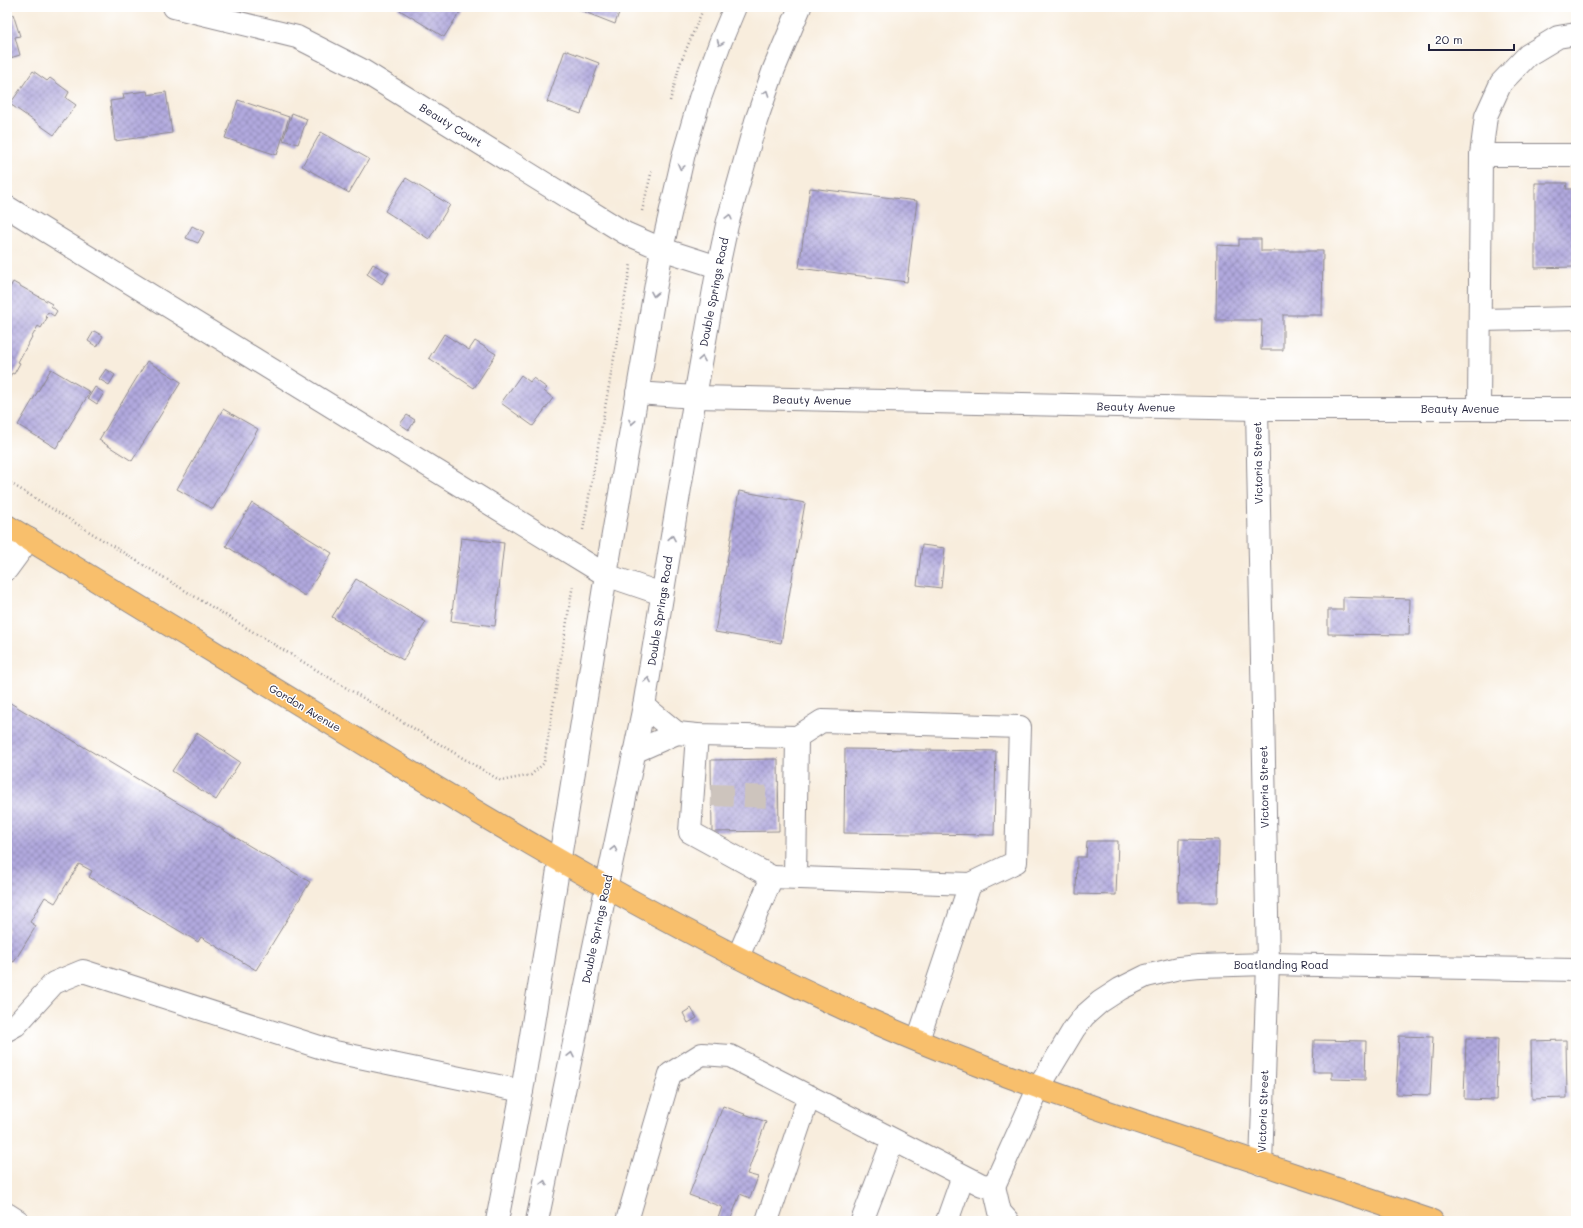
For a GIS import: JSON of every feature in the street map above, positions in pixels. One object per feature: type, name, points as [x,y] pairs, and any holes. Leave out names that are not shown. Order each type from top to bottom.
[{"type":"main road","name":"Gordon Avenue","points":[[7,526],[559,861],[671,923],[738,957],[845,1009],[918,1040],[1039,1087],[1261,1164],[1432,1221]]},
{"type":"street","name":"Beauty Court","points":[[174,7],[297,37],[360,69],[625,233],[662,249],[718,268]]},
{"type":"street","points":[[498,1221],[522,1091],[606,575],[662,249],[684,153],[700,98],[735,7]]},
{"type":"street","name":"Double Springs Road","points":[[536,1221],[644,706],[718,268],[740,173],[756,121],[774,69],[800,7]]},
{"type":"street","points":[[1479,409],[1482,155],[1486,116],[1501,83],[1528,55],[1558,37],[1576,34]]},
{"type":"street","points":[[1482,155],[1576,155]]},
{"type":"street","points":[[7,207],[606,575],[662,594]]},
{"type":"street","points":[[1480,320],[1576,318]]},
{"type":"street","name":"Beauty Avenue","points":[[637,393],[695,397],[1257,409],[1576,409]]},
{"type":"street","name":"Victoria Street","points":[[1257,409],[1268,964],[1261,1164]]},
{"type":"street","points":[[7,569],[29,539]]},
{"type":"street","points":[[634,752],[687,734],[797,737],[822,721],[1020,727],[1016,862],[970,884],[772,877],[690,832],[702,795],[687,734],[644,706]]},
{"type":"street","points":[[795,877],[787,797],[797,737]]},
{"type":"street","points":[[738,957],[772,877]]},
{"type":"street","points":[[918,1040],[970,884]]},
{"type":"street","name":"Boatlanding Road","points":[[994,1186],[1039,1087],[1070,1035],[1084,1016],[1100,1002],[1120,989],[1146,976],[1179,968],[1199,966],[1268,964],[1576,970]]},
{"type":"street","points":[[7,1030],[16,1025],[54,983],[83,971],[335,1052],[522,1091]]},
{"type":"street","points":[[627,1221],[670,1074],[702,1054],[730,1056],[963,1176],[982,1185],[994,1186],[1000,1212],[1008,1221]]},
{"type":"street","points":[[767,1221],[809,1096]]},
{"type":"street","points":[[862,1221],[893,1140]]},
{"type":"street","points":[[947,1221],[963,1176]]},
{"type":"street","points":[[7,1214],[18,1221]]},
{"type":"building","points":[[399,7],[463,7],[444,37],[398,9]]},
{"type":"building","points":[[578,7],[621,7],[615,24],[577,9]]},
{"type":"building","points":[[13,14],[20,36],[15,37],[20,55],[7,59],[7,16]]},
{"type":"building","points":[[565,50],[599,63],[581,114],[547,102]]},
{"type":"building","points":[[33,71],[47,81],[50,78],[69,92],[66,98],[76,105],[54,135],[10,104]]},
{"type":"building","points":[[147,91],[148,95],[166,92],[172,133],[115,141],[110,101],[124,99],[123,94]]},
{"type":"building","points":[[238,100],[289,117],[277,155],[225,138]]},
{"type":"building","points":[[292,113],[307,119],[298,144],[283,140]]},
{"type":"building","points":[[321,132],[369,159],[349,193],[302,166]]},
{"type":"building","points":[[406,178],[450,205],[429,239],[385,211]]},
{"type":"building","points":[[1535,183],[1567,183],[1566,189],[1576,189],[1576,261],[1573,261],[1573,267],[1535,268]]},
{"type":"building","points":[[810,188],[917,201],[907,282],[799,268]]},
{"type":"building","points":[[192,226],[204,232],[198,243],[186,238]]},
{"type":"building","points":[[1239,239],[1261,239],[1261,251],[1323,251],[1322,315],[1283,315],[1283,350],[1261,350],[1262,320],[1216,320],[1217,245],[1239,246]]},
{"type":"building","points":[[373,264],[389,273],[382,284],[367,274]]},
{"type":"building","points":[[13,282],[52,304],[51,306],[57,311],[54,316],[48,312],[45,316],[47,318],[41,328],[38,326],[18,362],[20,363],[14,374],[12,373],[7,382],[7,293]]},
{"type":"building","points":[[94,331],[103,336],[97,347],[88,341]]},
{"type":"building","points":[[444,334],[469,350],[475,341],[496,354],[474,388],[429,358]]},
{"type":"building","points":[[147,361],[181,382],[132,461],[99,440]]},
{"type":"building","points":[[51,369],[90,392],[56,448],[18,425]]},
{"type":"building","points":[[106,369],[115,375],[109,385],[99,379]]},
{"type":"building","points":[[521,375],[530,382],[533,378],[547,388],[544,391],[553,398],[533,426],[501,403]]},
{"type":"building","points":[[95,387],[104,393],[97,404],[88,398]]},
{"type":"building","points":[[223,409],[258,429],[213,509],[177,489]]},
{"type":"building","points":[[407,415],[415,420],[409,430],[400,424]]},
{"type":"building","points":[[739,491],[805,503],[781,643],[715,632]]},
{"type":"building","points":[[252,503],[332,553],[305,596],[226,546]]},
{"type":"building","points":[[461,538],[504,543],[495,626],[451,621]]},
{"type":"building","points":[[922,545],[945,548],[941,588],[917,585]]},
{"type":"building","points":[[356,579],[426,622],[403,660],[332,617]]},
{"type":"building","points":[[1343,597],[1410,599],[1409,635],[1328,634],[1328,610],[1343,610]]},
{"type":"building","points":[[7,701],[310,882],[256,970],[201,937],[198,942],[89,877],[92,871],[79,864],[55,903],[45,897],[30,922],[36,926],[14,962],[7,958]]},
{"type":"building","points":[[197,733],[240,762],[216,800],[172,771]]},
{"type":"building","points":[[845,749],[996,751],[994,835],[844,833]]},
{"type":"building","points":[[778,759],[779,831],[712,832],[711,760]]},
{"type":"building","points":[[1179,839],[1219,840],[1218,902],[1178,902]]},
{"type":"building","points":[[1087,841],[1118,841],[1116,895],[1076,894],[1077,857],[1086,857]]},
{"type":"building","points":[[691,1008],[697,1018],[688,1023],[683,1013]]},
{"type":"building","points":[[1399,1036],[1433,1037],[1430,1095],[1396,1094]]},
{"type":"building","points":[[1466,1038],[1498,1039],[1496,1100],[1464,1099]]},
{"type":"building","points":[[1314,1040],[1366,1041],[1365,1080],[1332,1079],[1332,1072],[1313,1072]]},
{"type":"building","points":[[1566,1040],[1567,1098],[1532,1099],[1531,1041]]},
{"type":"building","points":[[723,1106],[766,1122],[747,1174],[758,1177],[750,1198],[740,1194],[730,1221],[717,1221],[722,1207],[689,1195]]},
{"type":"tunnel","points":[[711,795],[778,797]]}]
